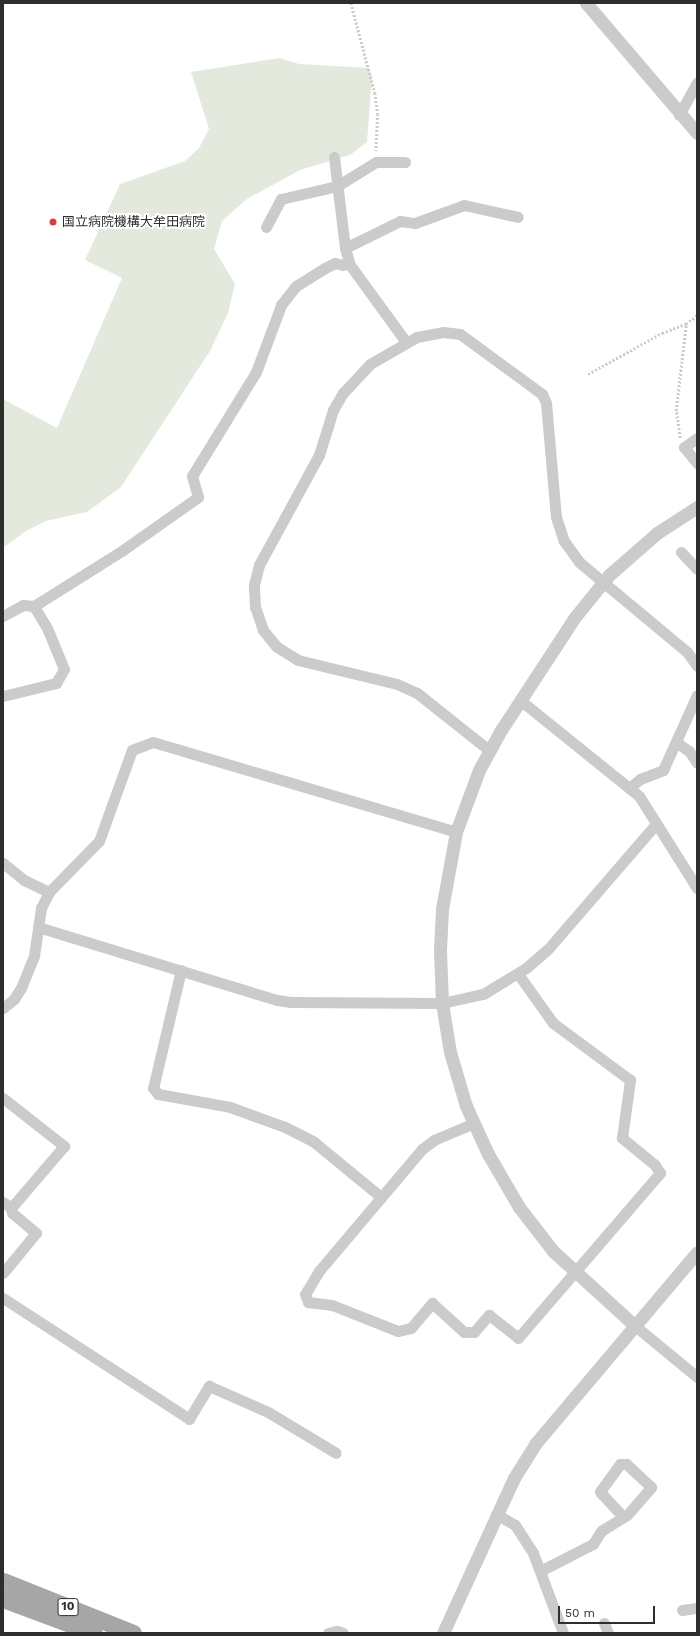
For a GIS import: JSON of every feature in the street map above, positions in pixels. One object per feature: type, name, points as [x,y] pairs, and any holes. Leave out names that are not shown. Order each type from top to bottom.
[{"type":"main road","name":"10","points":[[3,1582],[133,1633]]},
{"type":"main road","name":"10","points":[[3,1599],[94,1633]]},
{"type":"street","points":[[586,3],[697,133]]},
{"type":"street","points":[[680,114],[697,83]]},
{"type":"street","points":[[334,157],[345,248],[350,265],[406,342]]},
{"type":"street","points":[[266,227],[281,199],[337,186],[376,162],[405,162]]},
{"type":"street","points":[[345,248],[400,221],[414,224],[464,205],[518,216]]},
{"type":"street","points":[[3,616],[23,605],[34,606],[123,550],[198,497],[192,476],[256,372],[281,305],[296,286],[335,263],[343,265]]},
{"type":"street","points":[[490,751],[417,693],[397,684],[298,660],[276,646],[263,630],[255,607],[254,585],[259,565],[319,455],[333,410],[348,387],[370,364],[406,342],[443,332],[460,334],[472,340],[542,394],[546,403],[556,517],[564,541],[579,562],[687,652],[697,666]]},
{"type":"street","points":[[697,438],[684,447],[697,463]]},
{"type":"street","points":[[696,1376],[634,1326],[575,1273],[553,1251],[519,1207],[488,1154],[474,1123],[450,1052],[442,1003],[440,950],[442,909],[456,832],[479,770],[490,751],[520,700],[575,617],[603,582],[657,533],[697,507]]},
{"type":"street","points":[[681,552],[697,569]]},
{"type":"street","points":[[3,696],[56,683],[64,670],[47,628],[34,606]]},
{"type":"street","points":[[629,788],[640,779],[663,770],[697,695]]},
{"type":"street","points":[[520,700],[639,796],[697,888]]},
{"type":"street","points":[[3,1008],[14,1000],[21,988],[34,956],[41,908],[49,892],[99,841],[132,750],[153,742],[456,832]]},
{"type":"street","points":[[676,742],[689,751],[697,763]]},
{"type":"street","points":[[38,927],[291,1002],[442,1003],[483,994],[518,974],[548,949],[656,824]]},
{"type":"street","points":[[3,863],[24,880],[49,892]]},
{"type":"street","points":[[181,970],[153,1088],[158,1094],[230,1107],[285,1127],[314,1142],[382,1197]]},
{"type":"street","points":[[474,1123],[434,1140],[422,1149],[320,1271],[305,1294],[308,1302],[332,1305],[398,1331],[411,1328],[432,1303],[464,1332],[474,1332],[489,1315],[518,1338],[660,1173],[655,1165],[622,1138],[630,1080],[553,1023],[518,974]]},
{"type":"street","points":[[3,1098],[64,1146],[7,1205],[12,1213],[36,1233],[3,1273]]},
{"type":"street","points":[[443,1633],[496,1514],[514,1478],[535,1444],[697,1252]]},
{"type":"street","points":[[3,1298],[189,1419],[209,1386],[268,1412],[336,1453]]},
{"type":"street","points":[[540,1571],[593,1544],[601,1531],[623,1517],[651,1487],[626,1464],[620,1464],[600,1492],[623,1517]]},
{"type":"street","points":[[496,1514],[514,1525],[533,1553],[562,1633]]},
{"type":"street","points":[[682,1610],[697,1608]]},
{"type":"street","points":[[328,1633],[337,1631],[343,1633]]},
{"type":"path","points":[[351,3],[375,93],[378,114],[376,162]]},
{"type":"path","points":[[588,374],[662,333],[686,324],[697,315]]},
{"type":"path","points":[[684,447],[677,432],[676,411],[686,324]]},
{"type":"shaded area","points":[[279,58],[299,64],[369,68],[372,77],[367,142],[350,155],[300,170],[247,199],[222,221],[214,249],[235,284],[228,313],[210,351],[121,487],[87,512],[46,521],[26,531],[3,548],[3,399],[57,428],[122,278],[85,260],[120,184],[185,161],[199,148],[209,129],[191,72]]},
{"type":"place","name":"国立病院機構大牟田病院","points":[[53,222]]}]
